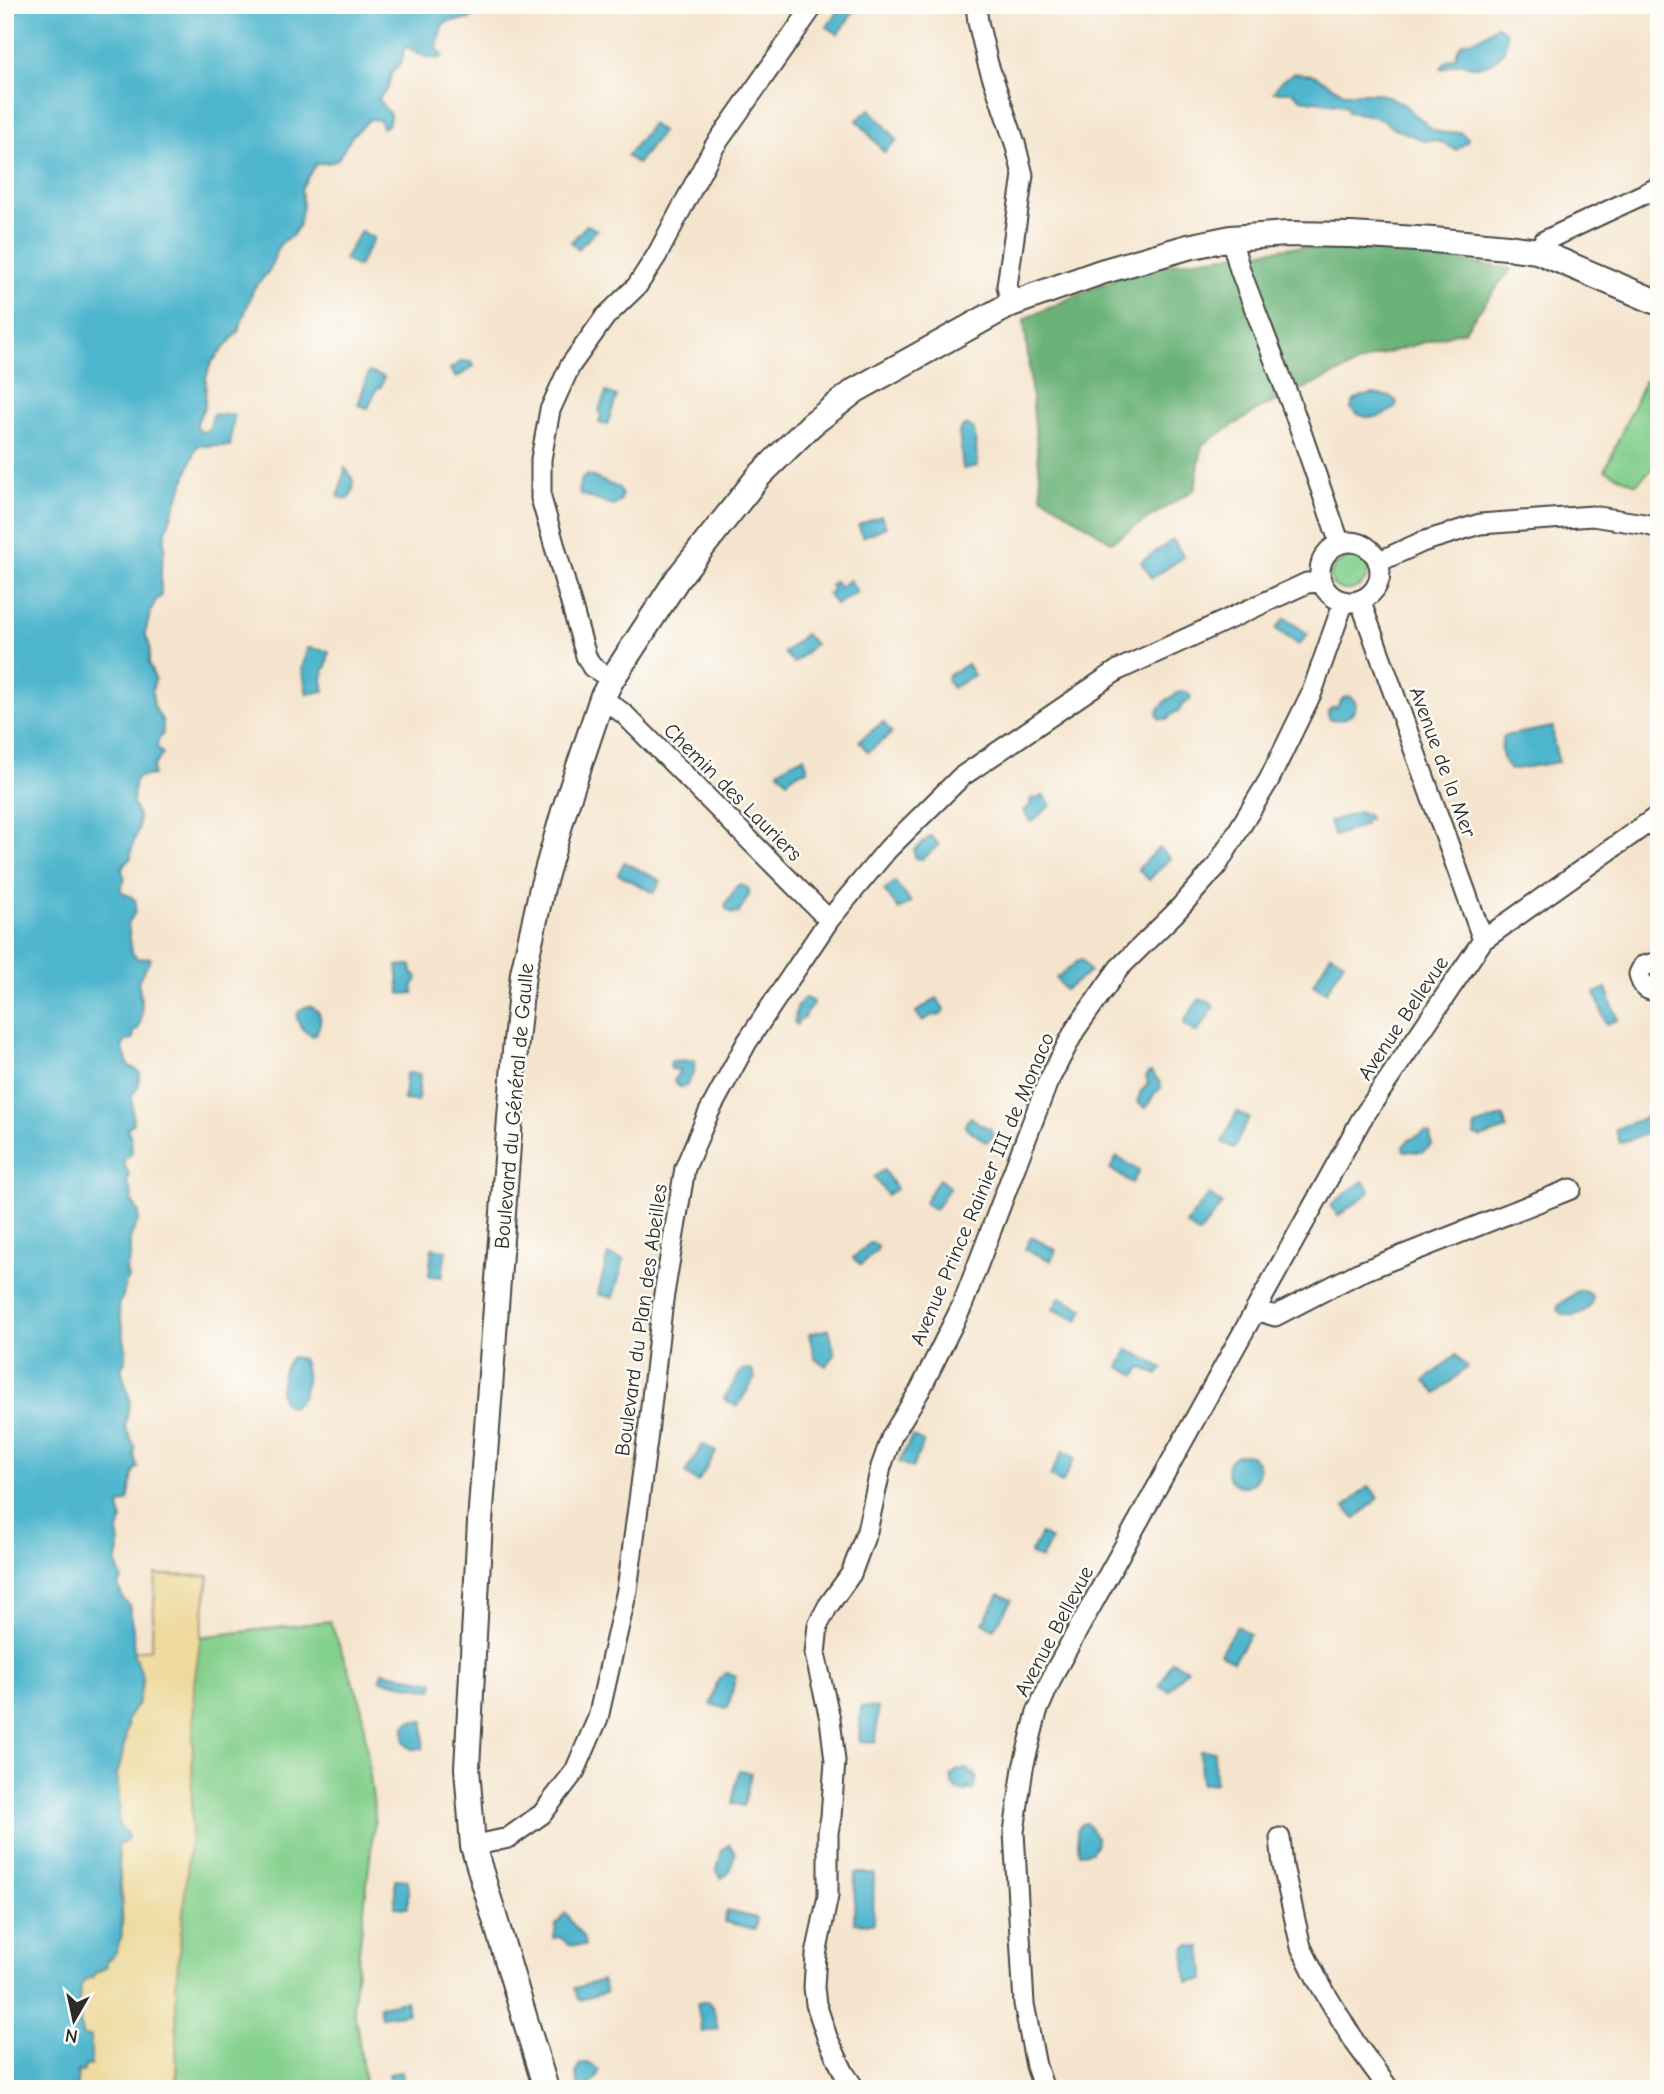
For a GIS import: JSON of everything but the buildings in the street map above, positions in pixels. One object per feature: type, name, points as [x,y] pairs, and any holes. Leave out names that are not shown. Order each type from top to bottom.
[{"type":"street","name":"Chemin des Lauriers","points":[[814,5],[714,147],[657,255],[637,286],[606,317],[570,366],[550,410],[541,458],[541,498],[586,656],[624,715],[829,920]]},
{"type":"street","points":[[976,5],[988,64],[1023,175],[1007,286],[1011,304]]},
{"type":"street","points":[[1537,251],[1544,241],[1659,187]]},
{"type":"street","name":"Boulevard du Général de Gaulle","points":[[546,2089],[473,1846],[467,1768],[480,1522],[523,973],[549,862],[591,727],[607,688],[678,578],[759,476],[812,425],[856,390],[1011,304],[1101,272],[1188,247],[1231,238],[1287,234],[1433,240],[1537,251],[1659,303]]},
{"type":"street","points":[[1231,238],[1240,270],[1292,406],[1339,544]]},
{"type":"street","points":[[1378,562],[1422,542],[1480,524],[1592,516],[1659,528]]},
{"type":"street","points":[[1358,543],[1373,554],[1378,562],[1379,571],[1374,589],[1368,596],[1352,601],[1334,597],[1326,591],[1321,582],[1321,563],[1331,548],[1339,544],[1358,543]]},
{"type":"street","name":"Boulevard du Plan des Abeilles","points":[[473,1846],[508,1838],[542,1814],[575,1771],[598,1718],[626,1590],[663,1300],[685,1168],[709,1112],[747,1042],[829,920],[888,849],[961,777],[1118,670],[1307,583],[1321,582]]},
{"type":"street","name":"Avenue de la Mer","points":[[1352,601],[1483,940]]},
{"type":"street","name":"Avenue Prince Rainier III de Monaco","points":[[855,2089],[844,2073],[827,2036],[816,2004],[814,1987],[815,1963],[828,1896],[828,1832],[835,1761],[830,1719],[815,1654],[818,1625],[851,1574],[867,1531],[881,1467],[892,1436],[920,1390],[962,1306],[1047,1084],[1069,1041],[1119,968],[1174,915],[1216,867],[1269,780],[1352,601]]},
{"type":"street","name":"Avenue Bellevue","points":[[1044,2089],[1036,2066],[1024,2004],[1014,1832],[1023,1768],[1037,1712],[1055,1671],[1361,1120],[1483,940],[1659,815]]},
{"type":"street","points":[[1659,962],[1643,966],[1639,974],[1640,983],[1648,990],[1659,988]]},
{"type":"street","points":[[1256,1310],[1275,1316],[1358,1273],[1571,1189]]},
{"type":"street","points":[[1280,1838],[1283,1866],[1301,1947],[1356,2044],[1389,2089]]},
{"type":"green space","points":[[1293,247],[1390,250],[1511,269],[1464,331],[1373,357],[1261,408],[1202,445],[1195,489],[1111,542],[1042,496],[1024,319],[1137,268]]},
{"type":"green space","points":[[1645,380],[1659,386],[1659,462],[1636,484],[1605,470]]},
{"type":"green space","points":[[1350,556],[1361,560],[1367,566],[1368,573],[1359,586],[1342,590],[1333,585],[1330,575],[1335,565]]},
{"type":"green space","points":[[330,1621],[361,1703],[375,1816],[353,2002],[366,2089],[177,2089],[176,1984],[191,1830],[194,1684],[200,1637]]},
{"type":"sand","points":[[156,1575],[209,1576],[194,1684],[191,1830],[176,1984],[176,2089],[76,2089],[78,2071],[86,2065],[91,2066],[80,2022],[80,1988],[84,1980],[107,1967],[106,1961],[115,1952],[120,1939],[122,1907],[118,1844],[123,1843],[127,1834],[119,1826],[117,1774],[127,1720],[138,1703],[143,1679],[133,1651],[151,1649]]},
{"type":"water","points":[[5,5],[475,6],[470,19],[448,22],[442,26],[437,49],[443,55],[441,58],[428,58],[405,46],[401,63],[391,74],[388,88],[379,98],[390,116],[388,125],[382,128],[380,120],[370,119],[352,136],[338,159],[316,164],[301,189],[303,206],[298,227],[292,236],[278,247],[269,271],[254,288],[238,332],[211,363],[206,378],[205,406],[197,427],[201,432],[207,430],[213,414],[234,415],[230,446],[197,446],[166,531],[161,596],[151,610],[145,634],[150,646],[149,663],[155,679],[152,691],[154,707],[163,722],[163,733],[157,747],[163,754],[153,767],[153,775],[138,777],[134,783],[133,807],[139,823],[131,858],[124,864],[122,871],[125,879],[120,890],[136,902],[135,912],[128,924],[132,953],[138,959],[151,959],[138,981],[142,1005],[140,1023],[134,1031],[133,1039],[126,1041],[122,1047],[129,1066],[140,1072],[138,1087],[132,1095],[133,1124],[127,1128],[132,1153],[123,1161],[129,1175],[127,1184],[132,1194],[131,1200],[139,1213],[139,1219],[130,1238],[130,1259],[126,1270],[128,1278],[118,1305],[126,1349],[122,1372],[130,1400],[125,1427],[135,1447],[134,1456],[138,1468],[134,1470],[128,1501],[119,1505],[122,1521],[118,1530],[119,1551],[116,1564],[122,1579],[118,1586],[129,1605],[134,1655],[143,1679],[138,1703],[127,1720],[126,1740],[117,1774],[119,1826],[128,1836],[127,1841],[118,1845],[122,1936],[116,1952],[106,1961],[107,1967],[95,1973],[92,1978],[84,1980],[81,1985],[80,2023],[82,2036],[91,2037],[91,2066],[86,2065],[83,2072],[78,2071],[76,2089],[5,2089]]},
{"type":"water","points":[[843,5],[857,7],[838,34],[827,27]]},
{"type":"water","points":[[1497,26],[1505,31],[1506,39],[1502,52],[1493,62],[1479,66],[1460,63],[1441,68],[1456,57],[1463,43],[1477,39]]},
{"type":"water","points":[[1294,73],[1314,75],[1344,93],[1375,93],[1387,96],[1402,103],[1433,130],[1445,133],[1460,132],[1468,138],[1467,142],[1456,150],[1437,141],[1425,141],[1377,118],[1348,112],[1344,105],[1301,99],[1293,92],[1274,92],[1280,82]]},
{"type":"water","points":[[870,109],[897,140],[884,152],[857,120]]},
{"type":"water","points":[[652,124],[662,132],[637,164],[627,156]]},
{"type":"water","points":[[587,225],[597,230],[578,249],[571,242]]},
{"type":"water","points":[[361,231],[374,238],[358,267],[344,259]]},
{"type":"water","points":[[462,361],[471,362],[474,366],[456,378],[450,369]]},
{"type":"water","points":[[369,372],[384,377],[368,408],[358,405]]},
{"type":"water","points":[[606,392],[617,396],[607,425],[599,423],[599,411]]},
{"type":"water","points":[[1373,394],[1391,397],[1397,402],[1395,408],[1373,417],[1362,416],[1351,409],[1356,400]]},
{"type":"water","points":[[964,426],[974,429],[978,466],[963,469],[959,431]]},
{"type":"water","points":[[345,468],[353,483],[353,491],[348,499],[338,497]]},
{"type":"water","points":[[588,475],[619,488],[622,495],[620,502],[613,506],[580,494],[582,479]]},
{"type":"water","points":[[881,516],[886,527],[863,537],[858,525]]},
{"type":"water","points":[[1173,540],[1184,557],[1152,578],[1141,562]]},
{"type":"water","points":[[850,580],[857,592],[836,605],[828,593],[833,591],[830,585],[835,581],[839,587]]},
{"type":"water","points":[[1285,618],[1308,634],[1299,645],[1276,629]]},
{"type":"water","points":[[805,634],[815,644],[794,663],[784,653]]},
{"type":"water","points":[[307,648],[329,651],[322,681],[324,691],[307,694],[302,669]]},
{"type":"water","points":[[967,664],[974,675],[953,688],[947,680],[948,676]]},
{"type":"water","points":[[1182,691],[1191,697],[1189,701],[1168,719],[1160,719],[1157,715],[1163,703]]},
{"type":"water","points":[[1349,696],[1356,704],[1353,712],[1344,719],[1331,720],[1328,711]]},
{"type":"water","points":[[883,722],[892,733],[868,752],[859,741]]},
{"type":"water","points":[[1553,727],[1559,762],[1510,770],[1502,754],[1504,736]]},
{"type":"water","points":[[804,757],[808,770],[797,773],[787,781],[778,771],[792,762]]},
{"type":"water","points":[[1043,795],[1051,805],[1031,822],[1023,811],[1030,806],[1030,800]]},
{"type":"water","points":[[1361,811],[1362,815],[1367,814],[1369,819],[1364,821],[1365,825],[1334,836],[1329,822]]},
{"type":"water","points":[[931,836],[939,845],[922,859],[915,858],[914,850]]},
{"type":"water","points":[[1159,848],[1170,858],[1149,880],[1138,869]]},
{"type":"water","points":[[624,862],[661,881],[654,893],[618,874]]},
{"type":"water","points":[[895,882],[911,902],[899,910],[884,890]]},
{"type":"water","points":[[740,884],[749,889],[749,895],[738,914],[733,914],[725,905]]},
{"type":"water","points":[[1331,954],[1344,962],[1326,992],[1313,984]]},
{"type":"water","points":[[1081,959],[1090,972],[1065,990],[1056,978]]},
{"type":"water","points":[[411,965],[412,973],[418,978],[413,985],[414,993],[400,994],[397,966]]},
{"type":"water","points":[[1606,988],[1618,1020],[1606,1024],[1595,993]]},
{"type":"water","points":[[805,998],[813,1004],[797,1025],[794,1022],[797,1007]]},
{"type":"water","points":[[937,998],[944,1009],[942,1014],[922,1021],[916,1012]]},
{"type":"water","points":[[1200,998],[1214,1008],[1198,1031],[1194,1032],[1184,1021]]},
{"type":"water","points":[[309,1006],[317,1011],[320,1018],[317,1031],[312,1036],[300,1025],[297,1016],[303,1008]]},
{"type":"water","points":[[695,1060],[694,1072],[686,1086],[679,1087],[674,1081],[680,1070],[671,1069],[670,1064],[672,1061]]},
{"type":"water","points":[[1151,1072],[1161,1088],[1146,1108],[1137,1102],[1141,1091],[1148,1084],[1146,1076]]},
{"type":"water","points":[[406,1073],[420,1074],[418,1101],[404,1100]]},
{"type":"water","points":[[1237,1112],[1249,1118],[1234,1148],[1222,1142]]},
{"type":"water","points":[[1503,1116],[1507,1129],[1480,1138],[1474,1136],[1475,1126]]},
{"type":"water","points":[[1649,1116],[1654,1131],[1620,1143],[1615,1129]]},
{"type":"water","points":[[971,1117],[991,1129],[993,1137],[986,1142],[965,1127]]},
{"type":"water","points":[[1425,1132],[1430,1134],[1432,1145],[1422,1152],[1403,1149],[1409,1140]]},
{"type":"water","points":[[1117,1157],[1139,1171],[1132,1183],[1110,1169]]},
{"type":"water","points":[[884,1170],[896,1189],[887,1195],[874,1177]]},
{"type":"water","points":[[939,1179],[950,1187],[935,1210],[924,1203]]},
{"type":"water","points":[[1363,1181],[1370,1192],[1338,1216],[1330,1205]]},
{"type":"water","points":[[1209,1194],[1222,1204],[1199,1234],[1186,1224]]},
{"type":"water","points":[[1031,1237],[1056,1250],[1051,1261],[1025,1249]]},
{"type":"water","points":[[870,1243],[878,1247],[877,1250],[861,1265],[853,1258]]},
{"type":"water","points":[[432,1248],[446,1250],[442,1277],[429,1276]]},
{"type":"water","points":[[608,1255],[624,1260],[613,1298],[598,1294]]},
{"type":"water","points":[[1583,1290],[1592,1296],[1586,1310],[1577,1314],[1561,1314],[1557,1309],[1559,1305],[1577,1291]]},
{"type":"water","points":[[1060,1297],[1084,1309],[1078,1321],[1053,1309]]},
{"type":"water","points":[[829,1329],[835,1355],[826,1366],[815,1359],[809,1334]]},
{"type":"water","points":[[1128,1349],[1163,1368],[1158,1375],[1141,1367],[1136,1376],[1119,1367]]},
{"type":"water","points":[[1456,1355],[1467,1367],[1437,1394],[1425,1381]]},
{"type":"water","points":[[292,1357],[302,1359],[306,1386],[301,1398],[292,1407],[282,1399],[280,1385]]},
{"type":"water","points":[[748,1369],[755,1378],[737,1407],[724,1399],[742,1370]]},
{"type":"water","points":[[912,1436],[924,1442],[912,1468],[899,1462]]},
{"type":"water","points":[[703,1444],[716,1452],[698,1482],[685,1473]]},
{"type":"water","points":[[1063,1451],[1075,1458],[1062,1483],[1050,1476]]},
{"type":"water","points":[[1243,1454],[1255,1458],[1259,1470],[1255,1482],[1243,1486],[1231,1482],[1227,1470],[1231,1458]]},
{"type":"water","points":[[1369,1486],[1379,1498],[1355,1519],[1345,1507]]},
{"type":"water","points":[[1041,1534],[1051,1540],[1041,1559],[1030,1554]]},
{"type":"water","points":[[999,1594],[1012,1600],[994,1629],[983,1623]]},
{"type":"water","points":[[1237,1626],[1250,1635],[1233,1661],[1220,1653]]},
{"type":"water","points":[[1172,1661],[1187,1669],[1169,1691],[1159,1686]]},
{"type":"water","points":[[382,1672],[434,1682],[432,1690],[380,1680]]},
{"type":"water","points":[[725,1673],[736,1676],[728,1708],[711,1705],[717,1683]]},
{"type":"water","points":[[861,1707],[878,1708],[876,1742],[859,1741]]},
{"type":"water","points":[[410,1721],[424,1721],[423,1749],[411,1749],[404,1741],[404,1728]]},
{"type":"water","points":[[1200,1751],[1214,1751],[1215,1783],[1201,1784]]},
{"type":"water","points":[[958,1769],[970,1770],[970,1775],[975,1773],[977,1777],[972,1790],[968,1787],[966,1791],[956,1789],[952,1784],[951,1776]]},
{"type":"water","points":[[739,1770],[751,1773],[744,1806],[732,1803]]},
{"type":"water","points":[[1086,1823],[1097,1837],[1097,1843],[1092,1852],[1079,1853],[1077,1830]]},
{"type":"water","points":[[730,1845],[735,1853],[729,1873],[721,1878],[717,1870],[722,1850]]},
{"type":"water","points":[[855,1873],[874,1873],[873,1924],[854,1923]]},
{"type":"water","points":[[395,1879],[408,1880],[408,1908],[395,1907]]},
{"type":"water","points":[[727,1911],[757,1918],[755,1929],[724,1922]]},
{"type":"water","points":[[565,1913],[582,1936],[585,1946],[569,1945],[560,1937],[554,1938],[556,1925]]},
{"type":"water","points":[[1189,1945],[1201,1947],[1205,1980],[1187,1982],[1184,1949]]},
{"type":"water","points":[[602,1980],[606,1993],[579,2000],[575,1988]]},
{"type":"water","points":[[406,2001],[408,2013],[381,2017],[379,2006]]},
{"type":"water","points":[[708,2001],[713,2006],[718,2029],[702,2032],[697,2003]]},
{"type":"water","points":[[581,2063],[587,2063],[599,2070],[597,2078],[590,2084],[591,2088],[579,2089],[576,2075]]},
{"type":"water","points":[[402,2072],[404,2089],[391,2089],[388,2074]]}]
